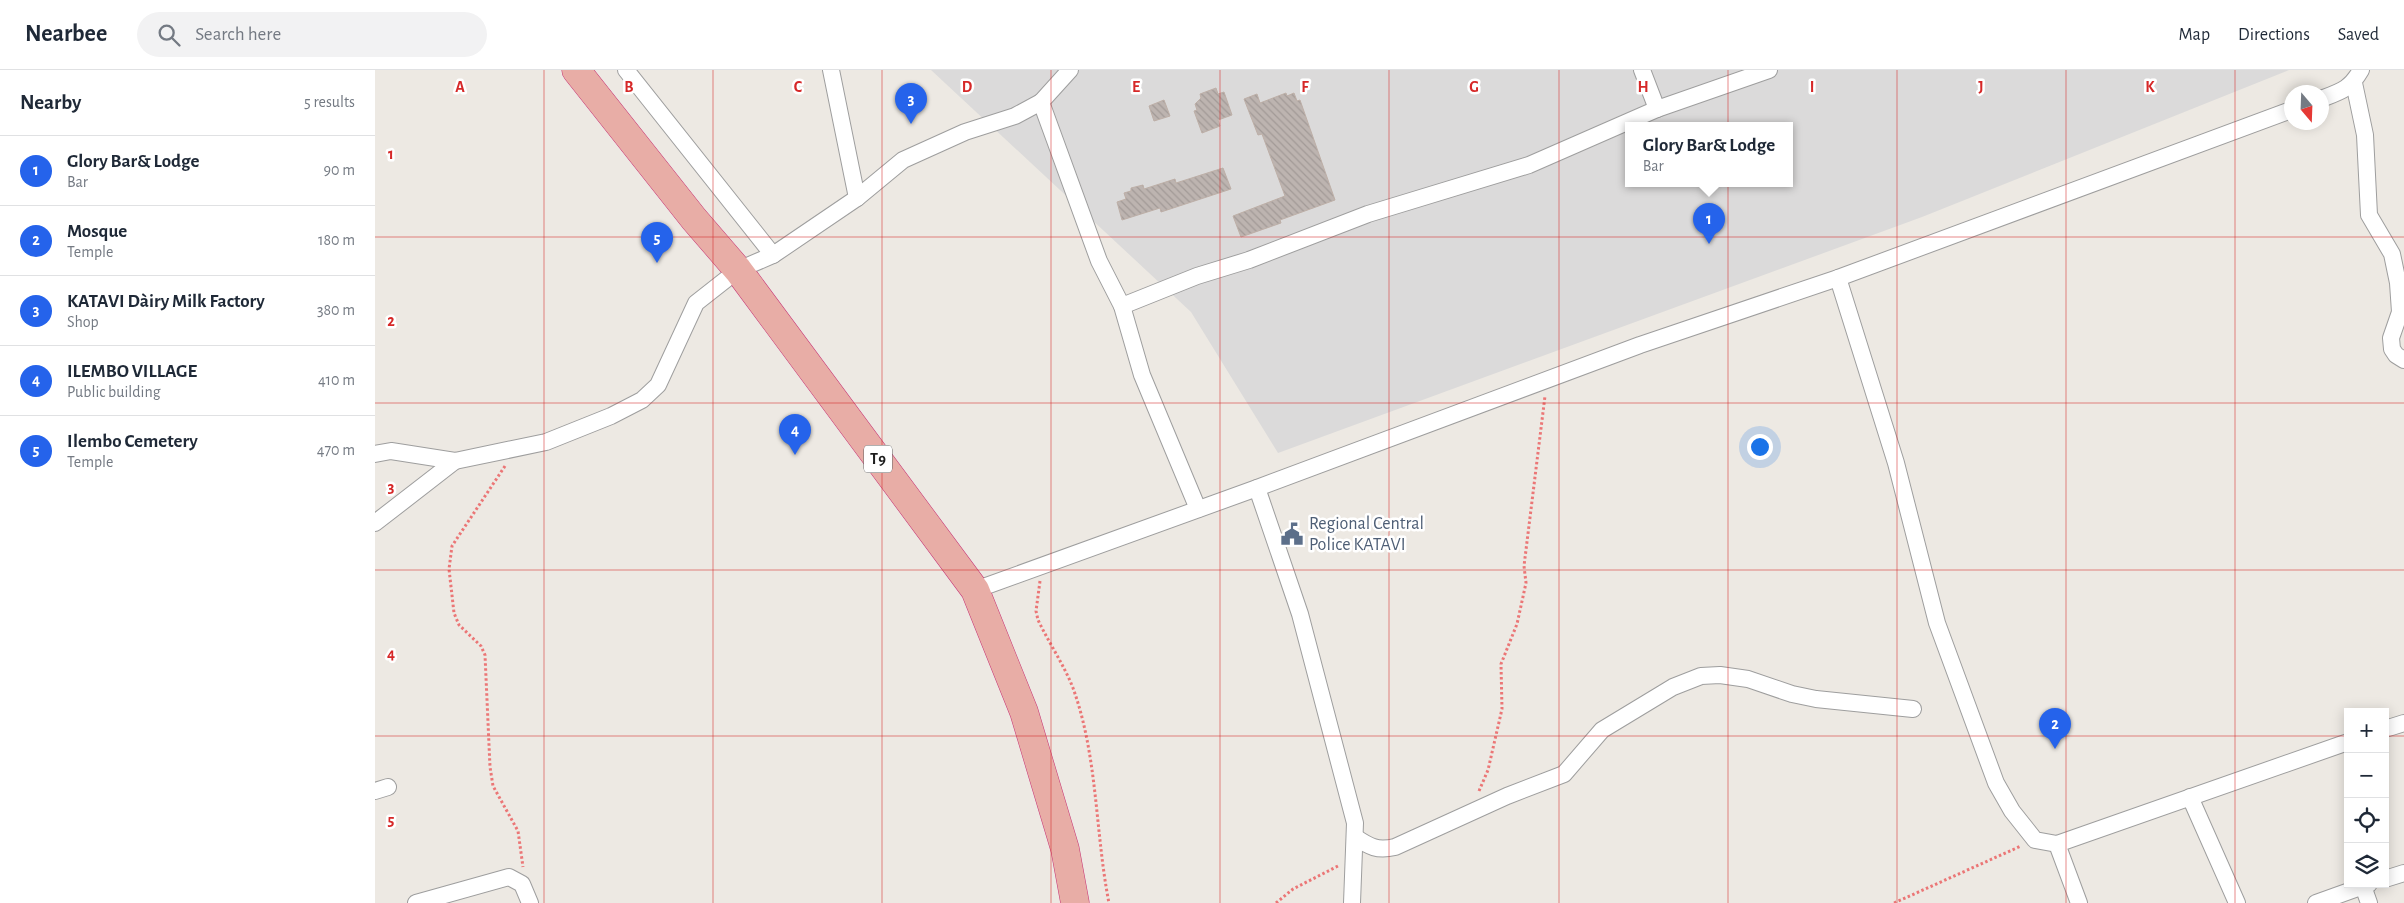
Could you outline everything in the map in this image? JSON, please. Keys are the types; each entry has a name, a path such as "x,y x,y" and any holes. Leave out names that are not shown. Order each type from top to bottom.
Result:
{"highway":[{"name":"T9","path":"576,70 694,219 738,270 975,590 1025,712 1065,849 1075,903"}],"street":[{"path":"626,70 773,255"},
{"path":"831,70 857,198"},
{"path":"375,454 391,451 455,460 546,442 611,416 642,400 658,385 696,303 738,270 773,255 857,198 903,160 965,132 1015,116 1041,102 1070,70"},
{"path":"1642,70 1657,109"},
{"path":"1627,122 1657,109 1769,70"},
{"path":"2329,96 2344,90 2357,77"},
{"path":"2357,77 2365,135 2369,215 2392,254 2398,283 2400,312 2391,338 2392,349 2396,356 2404,360"},
{"path":"1041,102 1099,261 1122,306 1141,375 1198,509"},
{"path":"975,590 1257,488 1640,345 1838,278 2284,113"},
{"path":"1122,306 1197,276 1249,260 1368,214 1529,165 1625,123"},
{"path":"1838,278 1896,462 1937,623 1996,783 2012,811 2035,840 2057,844 2344,743"},
{"path":"375,523 455,460"},
{"path":"1257,488 1300,614 1355,822 1353,903"},
{"path":"1355,837 1372,848 1381,850 1395,846 1469,812 1564,774 1602,730 1673,687 1701,676 1720,674 1748,678 1792,694 1816,699 1913,709"},
{"path":"2389,728 2404,723"},
{"path":"2190,797 2237,903"},
{"path":"2057,844 2079,903"},
{"path":"2389,878 2404,873"},
{"path":"416,903 504,877 514,878 528,896"},
{"path":"2316,903 2358,888"},
{"path":"2366,888 2369,903"}],"path":[{"path":"1469,812 1488,770 1502,709 1501,664 1517,624 1525,583 1524,566 1547,381"},
{"path":"516,448 452,546 449,569 454,613 459,625 481,646 485,654 491,777 493,786 518,831 528,896"},
{"path":"1038,567 1041,585 1036,611 1038,620 1073,687 1082,721 1096,794 1109,903"},
{"path":"1894,903 2035,840"},
{"path":"1276,903 1293,889 1354,858"}],"shaded area":[{"path":"931,70 2289,70 1922,217 1278,453 1191,312"}],"building":[{"path":"1216,88 1218,94 1224,92 1232,115 1218,120 1220,126 1202,133 1194,111 1197,110 1195,104 1201,98 1200,94"},
{"path":"1286,93 1287,96 1294,93 1297,101 1300,100 1335,200 1280,220 1281,223 1241,237 1233,216 1285,196 1262,134 1258,135 1244,99 1257,94 1260,103"},
{"path":"1164,100 1170,116 1154,121 1149,106"},
{"path":"1223,168 1231,189 1161,212 1160,208 1122,220 1117,202 1126,199 1124,193 1131,191 1131,188 1143,185 1144,189 1175,179 1176,183"}],"place":[{"name":"KATAVI Dàiry Milk Factory","path":"911,124"},
{"name":"Glory Bar& Lodge","path":"1709,244"},
{"name":"Ilembo Cemetery","path":"657,263"},
{"name":"ILEMBO VILLAGE","path":"795,455"},
{"name":"Regional Central Police KATAVI","path":"1292,534"},
{"name":"Mosque","path":"2055,749"}]}
